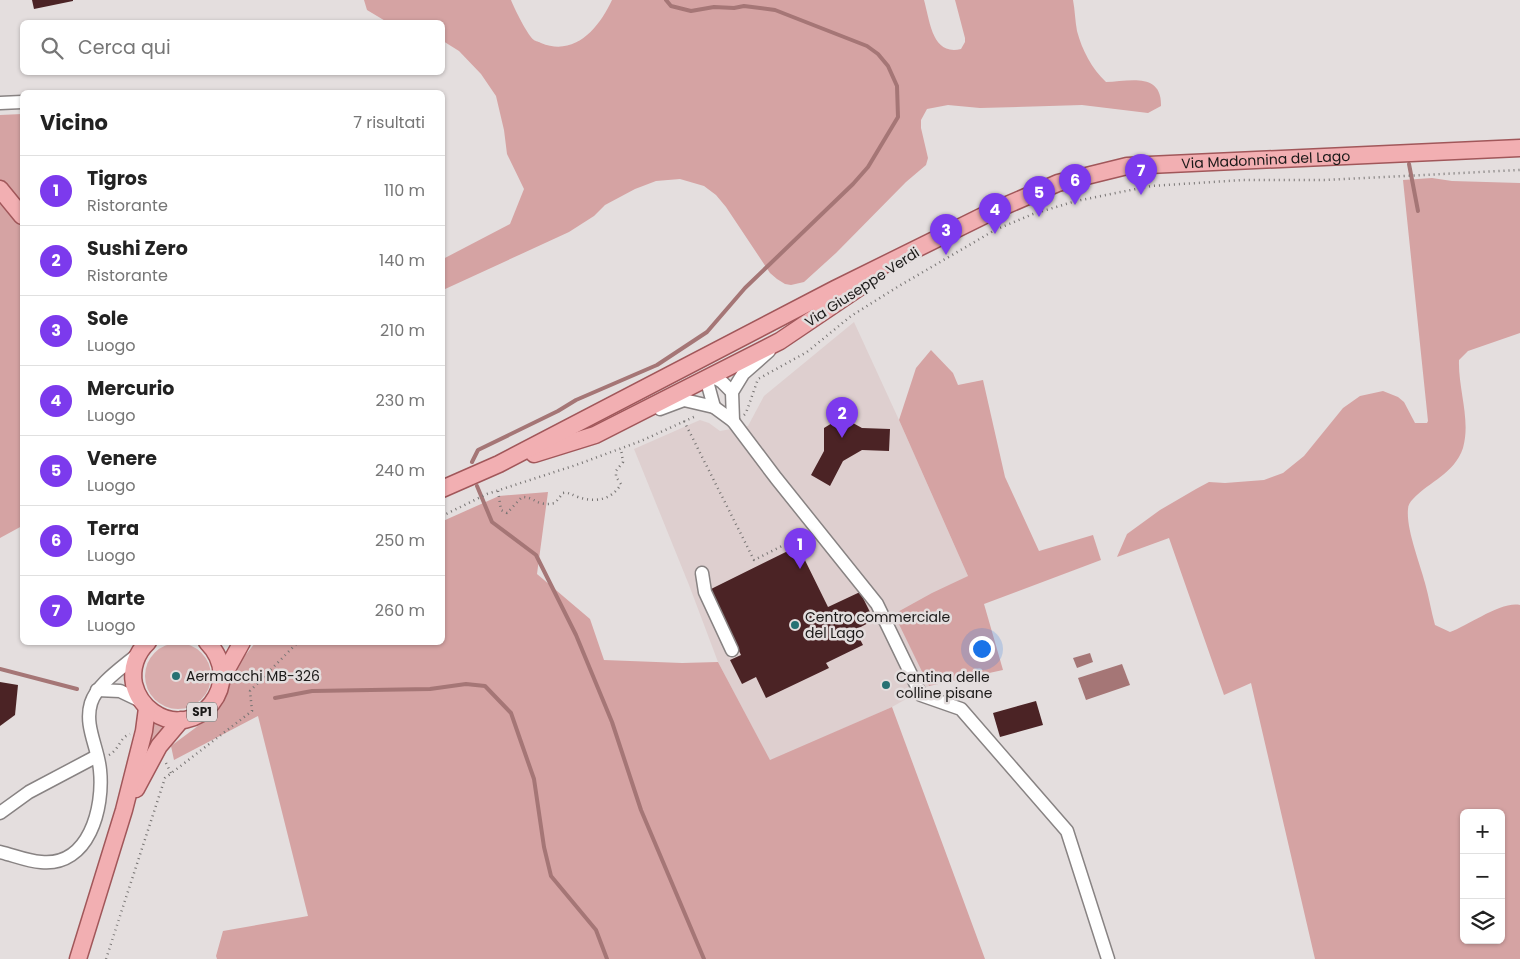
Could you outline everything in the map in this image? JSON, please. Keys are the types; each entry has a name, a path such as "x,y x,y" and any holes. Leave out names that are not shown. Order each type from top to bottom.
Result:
{"main road":[{"name":"Via Madonnina del Lago","path":"934,240 1058,182 1127,166 1520,148"},
{"path":"0,189 20,214"},
{"name":"Via Giuseppe Verdi","path":"445,488 499,464 934,240"},
{"name":"Via Giuseppe Verdi","path":"499,464 596,436 780,341 822,311 934,240"},
{"name":"Via Giuseppe Verdi","path":"711,375 714,362 774,322"},
{"name":"Via Giuseppe Verdi","path":"620,401 643,397 694,372 711,375"},
{"path":"210,645 221,663 222,678"},
{"path":"222,678 240,645"},
{"name":"SP1","path":"143,647 134,666 133,678 136,690 144,704 163,717 181,720 194,717 205,711 214,702 220,690 222,678"},
{"name":"SP1","path":"78,959 124,810 144,732 144,704"},
{"name":"SP1","path":"124,810 159,746 181,720"}],"street":[{"path":"0,103 20,102"},
{"path":"733,421 732,392 743,374 780,341"},
{"path":"714,407 708,385 711,375 732,392"},
{"path":"596,436 684,400 714,407 733,421 877,604 921,695 961,709 1068,831 1108,959"},
{"path":"702,574 705,592 732,650"},
{"path":"0,852 40,862 53,862 65,858 81,847 93,828 100,802 100,770 90,726 91,702 97,690 143,647"},
{"path":"97,690 120,691 144,704"},
{"path":"0,812 29,792 97,756"}],"path":[{"path":"733,421 746,413 758,379 807,352 851,316 899,286 995,230 1033,214 1076,201 1151,186 1243,180 1325,180 1520,170"},
{"path":"445,515 487,494 641,442 700,414"},
{"path":"684,421 754,560 809,533 818,543 824,538"},
{"path":"498,491 501,510 506,513 522,497 528,497 545,505 555,503 563,493 567,492 585,499 599,500 615,493 621,484 616,477 616,471 623,462 621,449"},
{"path":"106,959 165,778 252,711 250,691 295,645"},
{"path":"97,756 110,755 117,750 125,736 131,733"}],"shaded area":[{"path":"364,0 511,0 521,22 535,41 553,46 565,46 575,43 593,30 612,0 924,0 934,35 938,42 951,50 961,49 965,42 955,0 1073,0 1079,38 1088,59 1096,71 1106,82 1133,80 1150,83 1156,87 1160,95 1161,106 1148,113 1082,105 980,108 948,105 927,109 921,120 928,158 926,165 906,182 836,253 804,282 791,285 777,279 770,273 716,195 704,186 680,179 656,181 635,189 605,205 594,216 569,232 445,289 445,258 510,224 524,189 507,154 504,130 496,96 481,74 459,51 445,42 445,20 384,20 367,10"},
{"path":"20,114 20,527 0,538 0,115"},
{"path":"1432,178 1452,181 1520,183 1520,333 1468,351 1459,360 1466,427 1463,448 1459,457 1448,471 1411,501 1408,508 1408,517 1411,536 1435,625 1450,632 1494,610 1512,605 1520,605 1520,959 1315,959 1251,683 1224,695 1169,538 1117,557 1127,534 1160,510 1209,482 1225,483 1264,480 1283,473 1304,456 1343,408 1360,396 1383,391 1398,397 1404,402 1415,423 1427,423 1403,180"},
{"path":"854,322 968,576 895,614 929,686 892,707 770,761 718,662 634,449 700,420 709,423 720,431 748,426 764,396"},
{"path":"931,350 953,373 958,385 983,380 1005,477 1039,551 1093,535 1101,560 984,604 1003,670 929,686 894,614 968,576 899,420 916,368"},
{"path":"548,492 537,574 590,619 604,660 682,663 718,662 770,760 892,707 985,959 217,959 216,956 223,931 308,916 258,716 174,760 171,746 214,714 224,697 232,672 253,645 445,645 445,520 499,496"},
{"path":"165,645 191,645 197,648 206,657 211,670 211,682 206,695 197,704 184,709 172,709 159,704 150,695 145,682 145,670 150,657"},
{"path":"1090,653 1093,662 1077,668 1073,658"},
{"path":"1122,664 1130,685 1086,700 1078,678"},
{"path":"153,721 167,727 143,763 152,734"}],"building":[{"path":"32,0 73,0 73,1 34,9"},
{"path":"842,417 862,428 890,429 889,451 862,450 843,461 830,486 811,475 824,451 824,428"},
{"name":"Centro commerciale del Lago","path":"798,546 828,607 860,592 874,620 855,630 863,645 826,663 829,668 766,698 756,677 742,684 730,660 741,655 709,590"},
{"path":"0,682 18,685 15,715 0,726"},
{"path":"1036,701 1043,725 1000,737 993,713"}],"waterway":[{"path":"472,462 478,450 558,411 576,400 657,365 707,332 745,288 853,184 868,167 898,117 897,86 888,66 878,54 867,46 775,10 744,6 734,8 714,7 691,11 671,6 666,0"},
{"path":"1409,164 1418,211"},
{"path":"477,486 492,522 536,555 576,635 612,722 641,810 704,959"},
{"path":"0,669 77,689"},
{"path":"275,698 312,691 430,689 466,684 485,686 511,713 534,779 544,847 551,876 596,930 607,959"}],"place":[{"name":"Marte","path":"1141,195"},
{"name":"Terra","path":"1075,205"},
{"name":"Venere","path":"1039,217"},
{"name":"Mercurio","path":"995,234"},
{"name":"Sole","path":"946,255"},
{"name":"Sushi Zero","path":"842,438"},
{"name":"Tigros","path":"800,569"},
{"name":"Centro commerciale del Lago","path":"795,625"},
{"name":"Aermacchi MB-326","path":"176,676"},
{"name":"Cantina delle colline pisane","path":"886,685"}]}
